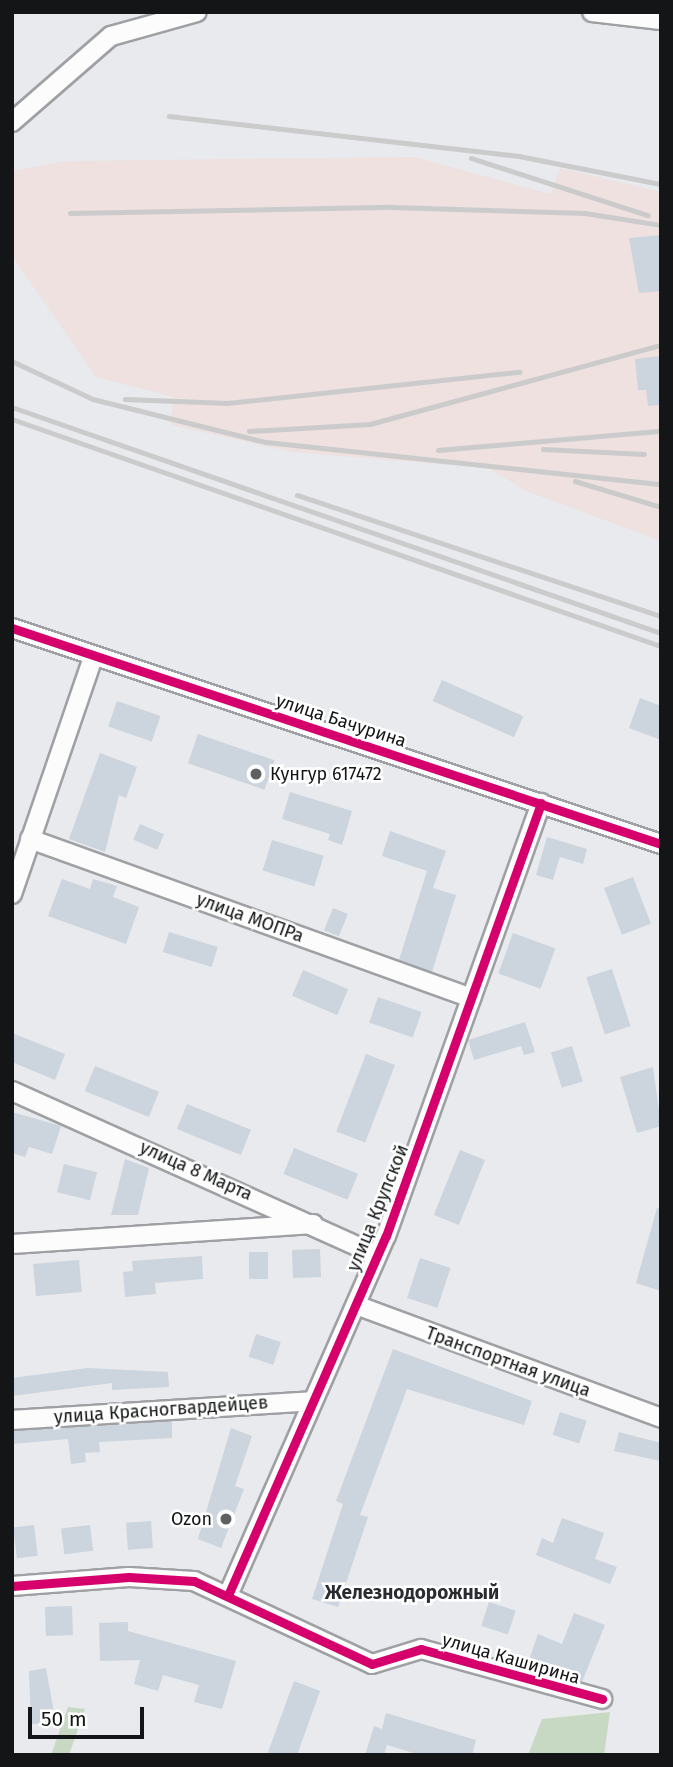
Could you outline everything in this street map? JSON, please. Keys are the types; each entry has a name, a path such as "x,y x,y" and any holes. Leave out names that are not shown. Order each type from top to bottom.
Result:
{"street":[{"path":"12,122 111,36 197,12"},
{"path":"592,12 661,20"},
{"name":"улица Бачурина","path":"12,628 93,658 661,844"},
{"path":"12,894 93,658"},
{"name":"улица Крупской","path":"229,1592 310,1401 356,1306 377,1255 541,803"},
{"name":"улица МОПРа","path":"30,839 471,998"},
{"name":"улица 8 Марта","path":"12,1091 316,1224 377,1255"},
{"path":"12,1244 316,1224"},
{"name":"Транспортная улица","path":"356,1306 661,1418"},
{"name":"улица Красногвардейцев","path":"12,1420 310,1401"},
{"name":"улица Каширина","path":"12,1586 163,1576 229,1592 372,1664 421,1649 602,1699"}],"shaded area":[{"path":"414,157 551,194 560,168 661,192 661,541 526,491 488,468 292,452 171,425 173,397 96,377 12,256 12,171 65,161"}],"green space":[{"path":"68,1707 85,1709 69,1755 51,1755"},
{"path":"610,1712 604,1755 528,1755 542,1719"}],"building":[{"path":"661,235 661,291 639,293 629,238"},
{"path":"661,356 661,405 648,406 646,390 638,390 635,359"},
{"path":"442,680 523,716 514,737 433,701"},
{"path":"640,698 661,706 661,740 629,728"},
{"path":"117,701 160,716 152,742 108,727"},
{"path":"198,734 275,760 264,790 188,763"},
{"path":"100,753 137,767 126,798 119,795 105,852 69,839"},
{"path":"290,792 352,811 342,845 328,840 330,834 282,819"},
{"path":"140,824 164,834 157,850 133,840"},
{"path":"390,831 446,851 433,888 456,895 432,972 399,960 427,871 382,856"},
{"path":"547,837 587,849 583,864 560,857 553,880 536,875"},
{"path":"272,840 324,856 314,886 263,871"},
{"path":"633,877 651,924 622,935 604,888"},
{"path":"62,879 90,889 93,879 117,886 113,897 139,907 126,944 48,916"},
{"path":"333,908 348,914 339,936 324,930"},
{"path":"169,932 218,947 212,967 163,952"},
{"path":"513,933 555,948 541,989 498,973"},
{"path":"612,969 631,1026 605,1034 586,977"},
{"path":"303,970 348,989 337,1015 292,996"},
{"path":"378,997 421,1012 413,1038 369,1023"},
{"path":"525,1022 535,1052 524,1055 521,1046 474,1060 468,1040"},
{"path":"12,1033 65,1054 55,1080 12,1062"},
{"path":"572,1046 583,1081 562,1088 551,1052"},
{"path":"366,1054 395,1065 365,1143 336,1131"},
{"path":"95,1066 159,1092 149,1117 85,1091"},
{"path":"653,1067 661,1126 637,1133 620,1077"},
{"path":"187,1104 251,1130 241,1155 177,1129"},
{"path":"12,1112 61,1126 52,1154 29,1147 25,1157 12,1153"},
{"path":"294,1148 358,1174 347,1200 284,1174"},
{"path":"460,1150 485,1160 459,1225 434,1215"},
{"path":"125,1159 149,1168 138,1215 111,1215"},
{"path":"64,1164 97,1172 90,1200 57,1192"},
{"path":"657,1208 661,1209 661,1291 636,1283"},
{"path":"320,1249 321,1277 293,1278 292,1250"},
{"path":"249,1252 268,1252 268,1279 249,1279"},
{"path":"202,1256 203,1279 155,1283 156,1294 125,1297 123,1272 133,1271 132,1261"},
{"path":"420,1258 450,1268 437,1308 407,1298"},
{"path":"79,1260 82,1292 36,1296 33,1264"},
{"path":"256,1334 281,1342 273,1365 249,1357"},
{"path":"393,1349 532,1401 524,1425 407,1389 360,1515 368,1517 338,1607 312,1599 343,1504 336,1501"},
{"path":"88,1368 168,1372 169,1387 112,1390 112,1383 12,1396 12,1378"},
{"path":"560,1412 587,1421 579,1443 553,1435"},
{"path":"172,1421 172,1438 99,1442 100,1452 85,1453 86,1462 71,1464 68,1439 12,1444 12,1431"},
{"path":"231,1428 252,1436 235,1486 244,1489 221,1548 198,1539"},
{"path":"619,1432 661,1443 661,1461 614,1451"},
{"path":"562,1518 604,1533 595,1559 617,1567 610,1584 536,1555 542,1538 553,1543"},
{"path":"151,1521 153,1548 128,1550 126,1523"},
{"path":"34,1525 38,1556 17,1558 13,1528"},
{"path":"90,1525 93,1551 64,1554 61,1529"},
{"path":"489,1602 516,1611 508,1634 481,1626"},
{"path":"72,1606 73,1635 46,1636 45,1607"},
{"path":"574,1613 605,1625 582,1682 528,1663 538,1634 562,1644"},
{"path":"128,1622 128,1631 236,1661 222,1709 194,1702 199,1685 163,1675 158,1691 134,1684 140,1660 100,1661 99,1623"},
{"path":"46,1668 56,1724 31,1724 29,1671"},
{"path":"294,1681 320,1691 297,1755 267,1755"},
{"path":"386,1713 476,1740 472,1755 420,1755 387,1745 384,1755 365,1755 374,1726 382,1729"}],"railway":[{"path":"169,116 519,156 661,184"},
{"path":"471,158 648,215"},
{"path":"70,213 392,207 585,213 661,225"},
{"path":"249,431 370,424 661,345"},
{"path":"12,361 93,399 266,442 661,484"},
{"path":"125,399 227,403 519,372"},
{"path":"12,407 661,633"},
{"path":"12,419 661,646"},
{"path":"438,450 661,431"},
{"path":"543,449 644,454"},
{"path":"575,481 661,507"},
{"path":"297,495 661,616"}],"cycle path":[{"path":"12,628 661,844"},
{"path":"229,1593 386,1236 541,803"},
{"path":"12,1586 129,1577 194,1581 372,1664 421,1649 602,1699"}],"place":[{"name":"Кунгур 617472","path":"256,774"},
{"name":"Ozon","path":"226,1519"}],"district":[{"name":"Железнодорожный","path":"412,1593"}]}
